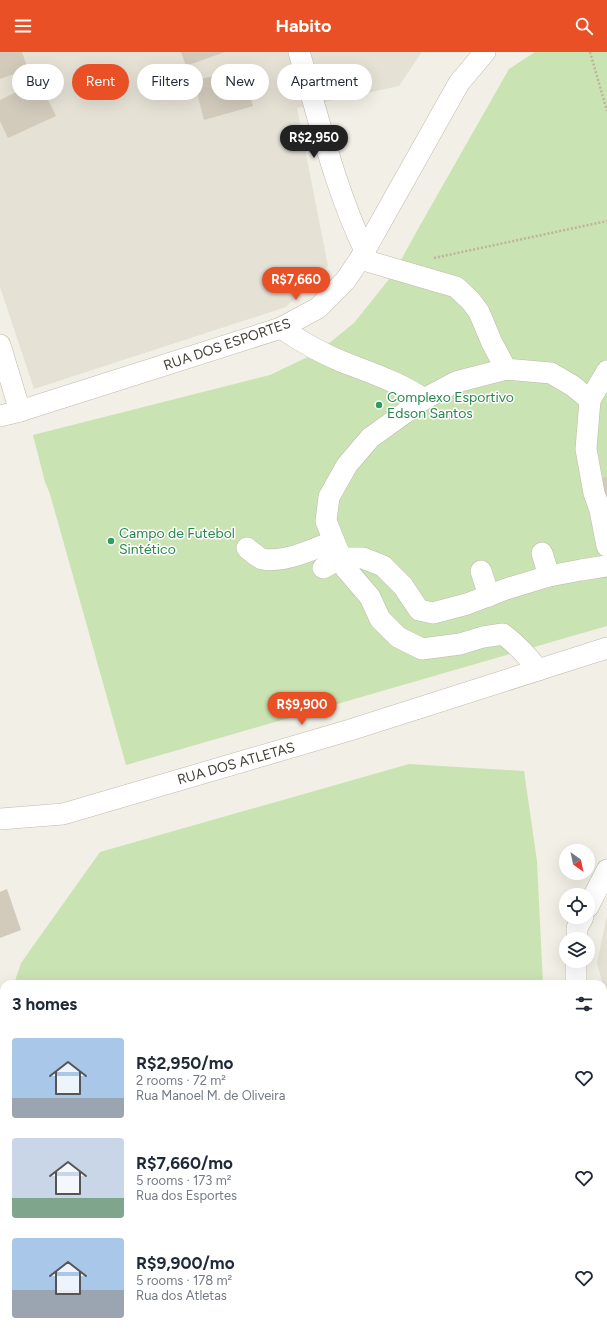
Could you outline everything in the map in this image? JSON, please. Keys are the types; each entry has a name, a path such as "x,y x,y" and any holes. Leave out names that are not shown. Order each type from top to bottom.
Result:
{"street":[{"path":"299,52 335,174 363,255 408,273 456,287 470,300 479,312 492,343 506,369"},
{"name":"RUA DOS ESPORTES","path":"10,414 281,328 318,308 345,281 363,255 460,82 485,52"},
{"path":"281,328 296,339 321,352 342,362 382,377 414,392 424,399"},
{"path":"0,345 10,414"},
{"path":"538,670 530,659 503,634 483,637 460,644 422,649 398,637 380,619 370,597 346,569 326,521 329,497 347,465 370,438 424,399 456,382 506,369 551,373 573,386 590,400"},
{"path":"607,371 590,400 586,449 594,493 600,510 607,546"},
{"path":"247,548 262,559 282,558 311,550 337,549 363,558 383,566 402,586 419,610 433,613 467,604 549,576 607,566"},
{"path":"323,568 337,549"},
{"path":"542,553 549,576"},
{"path":"481,571 489,596"},
{"name":"RUA DOS ATLETAS","path":"0,819 63,814 350,730 607,648"},
{"path":"595,893 607,870"},
{"path":"576,968 576,980"}],"path":[{"path":"590,52 607,110"},
{"path":"408,273 426,260 607,221"}],"shaded area":[{"path":"0,52 422,52 399,86 372,92 372,64 277,64 277,100 334,100 297,108 328,266 286,307 34,389 0,287"},
{"path":"607,915 607,980 601,980 597,963"}],"green space":[{"name":"Complexo Esportivo Edson Santos","path":"535,52 607,52 607,626 126,765 33,435 270,375 318,352 354,323 394,273 509,69"},
{"path":"409,764 524,771 537,861 543,980 15,980 21,963 100,852"}],"building":[{"path":"0,52 22,52 26,64 12,64 12,75 0,79"},
{"path":"181,52 225,52 192,64 185,64"},
{"path":"211,76 211,100 251,100 253,106 204,120 199,100 203,100 203,79"},
{"path":"12,94 12,100 48,100 56,116 8,138 0,121 0,100"},
{"path":"607,477 607,502 600,479"},
{"path":"7,889 21,930 0,938 0,892"}],"place":[{"name":"Complexo Esportivo Edson Santos","path":"379,405"},
{"name":"Campo de Futebol Sintético","path":"111,541"}]}
